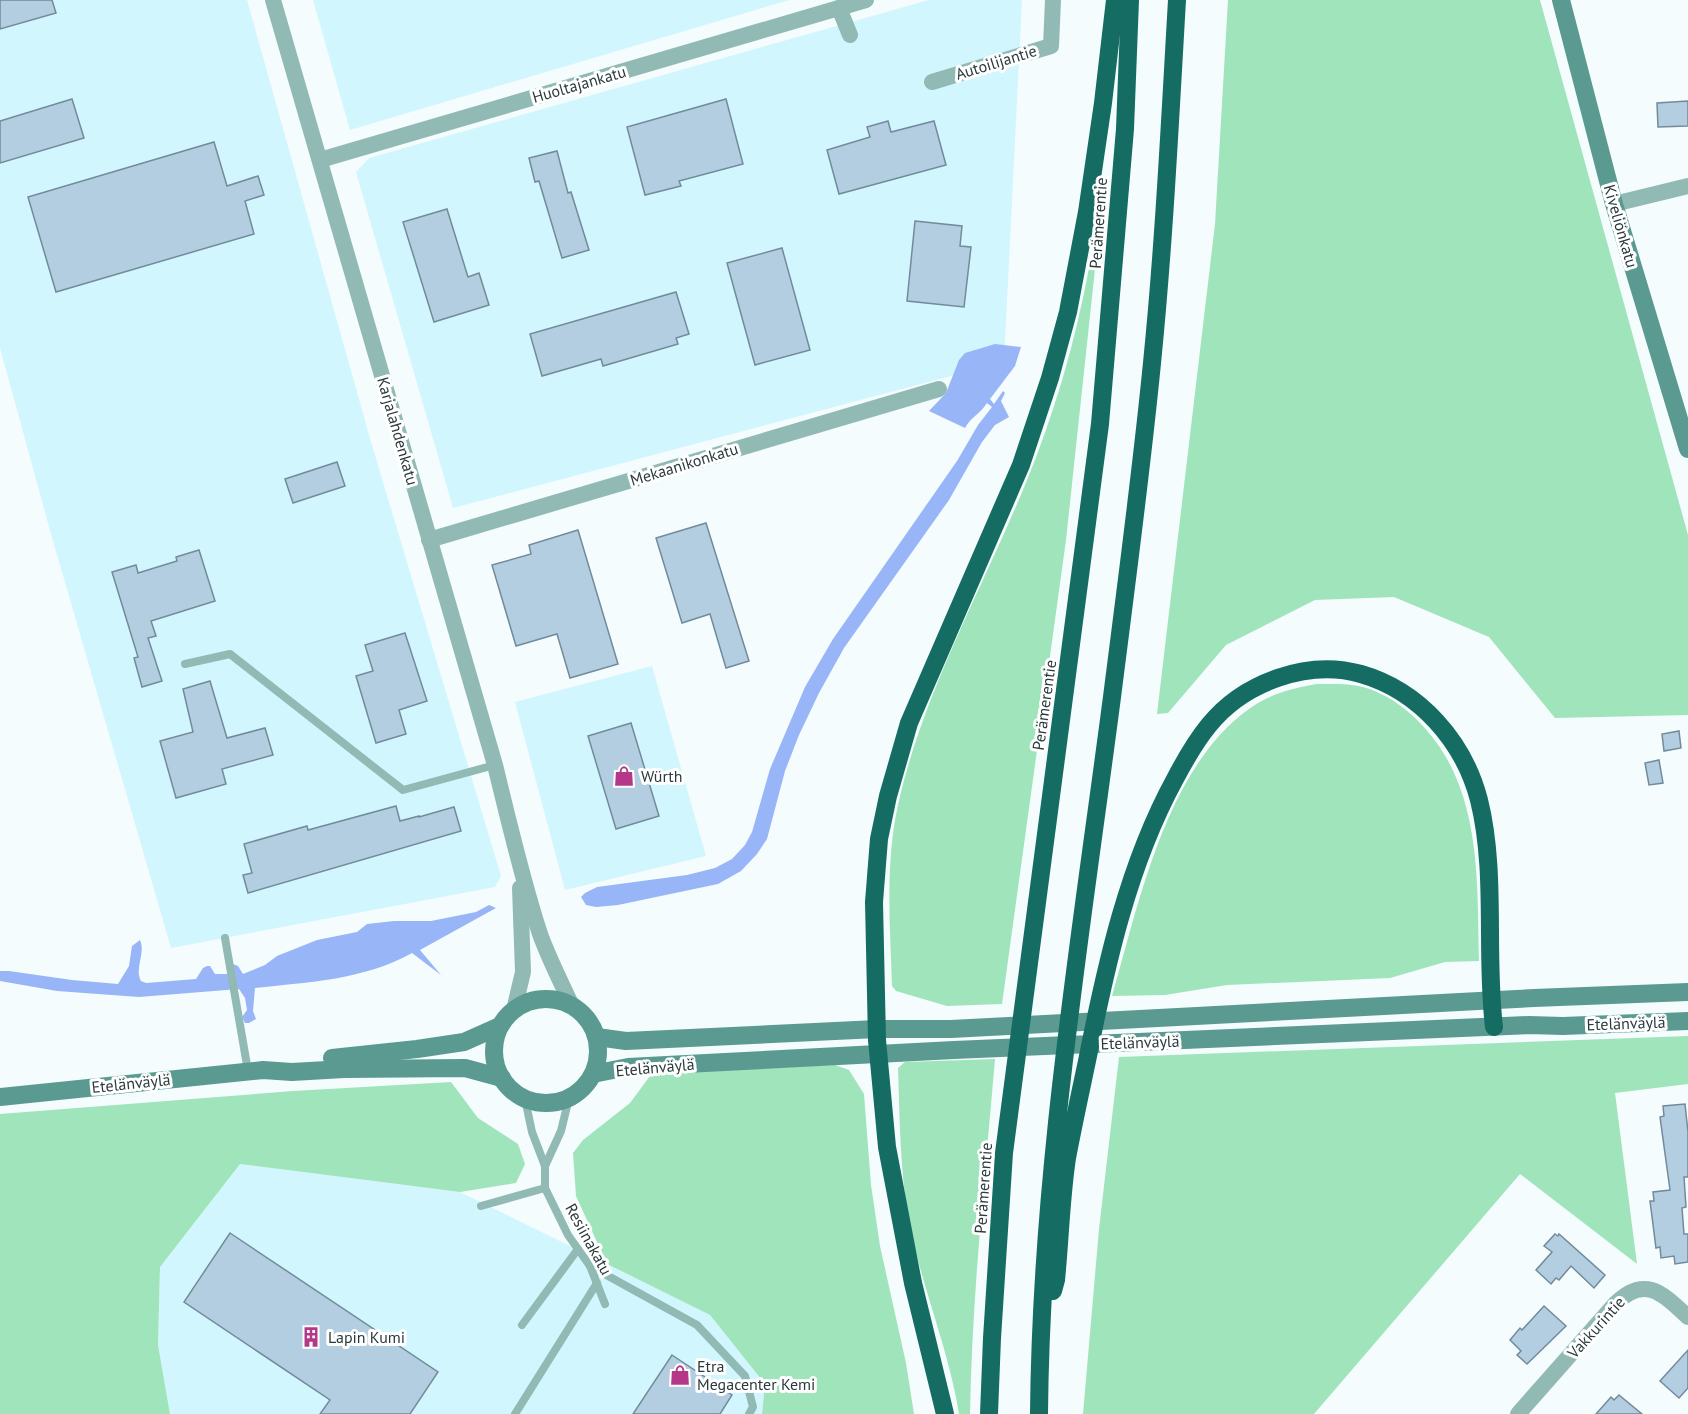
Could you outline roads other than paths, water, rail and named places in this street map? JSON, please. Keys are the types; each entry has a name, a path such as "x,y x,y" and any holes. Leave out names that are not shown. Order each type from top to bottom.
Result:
{"highway":[{"path":"945,1414 912,1283 887,1147 877,1029 874,902 879,839 888,796 909,723 1021,465 1050,378 1068,312 1085,223 1103,103 1115,0"},
{"name":"Perämerentie","path":"989,1414 1005,1153 1100,424 1125,129 1130,0"},
{"path":"1039,1414 1040,1342 1052,1159 1134,531 1152,362 1166,186 1177,0"},
{"path":"1040,1342 1056,1280 1067,1160 1102,987 1126,901 1145,842 1160,807 1194,744 1211,722 1233,703 1255,688 1284,675 1310,670 1338,670 1360,674 1405,693 1445,731 1459,750 1470,774 1481,811 1489,891 1490,1000 1494,1027"}],"main road":[{"name":"Kiveliönkatu","path":"1561,0 1614,204 1688,449"},
{"name":"Etelänväylä","path":"597,1037 626,1041 877,1029 951,1029 1490,1000 1688,992"},
{"path":"553,999 572,1006 588,1019 597,1037 598,1056 594,1074 584,1088 569,1098 547,1103 525,1099 502,1078 496,1066 495,1039 500,1026 514,1010 532,1000 553,999"},
{"name":"Etelänväylä","path":"594,1074 628,1067 878,1053 1688,1021"},
{"name":"Etelänväylä","path":"0,1097 256,1071 295,1062 417,1049 464,1042 500,1026"},
{"name":"Etelänväylä","path":"256,1071 465,1068 502,1078"}],"street":[{"name":"Karjalahdenkatu","path":"273,0 495,765 540,935 572,1006"},
{"name":"Huoltajankatu","path":"320,160 866,0"},
{"name":"Autoilijantie","path":"932,82 1051,46 1053,0"},
{"path":"839,8 850,35"},
{"path":"1614,204 1688,186"},
{"name":"Mekaanikonkatu","path":"429,540 939,389"},
{"name":"Karjalahdenkatu","path":"514,1010 523,972 520,863"},
{"name":"Vakkurintie","path":"1518,1414 1615,1304 1629,1292 1641,1288 1657,1292 1670,1300 1688,1317"}],"lane":[{"path":"185,664 230,654 403,790 495,765"},
{"path":"225,938 256,1071"},
{"name":"Resiinakatu","path":"545,1166 561,1131 569,1098"},
{"name":"Resiinakatu","path":"525,1099 532,1132 545,1166 545,1188 568,1234 590,1266 605,1304"},
{"path":"482,1206 545,1188"},
{"path":"522,1325 578,1249"},
{"path":"590,1266 697,1325 745,1376 753,1407 749,1414"},
{"path":"515,1414 597,1283"}],"water":[{"path":"995,344 1021,347 1015,366 990,399 994,404 1003,391 1005,393 1001,401 1009,417 995,425 982,442 949,500 844,648 799,735 785,771 767,839 757,854 741,871 718,884 618,905 596,907 586,905 581,897 597,887 687,875 715,868 732,859 745,845 752,832 770,769 805,687 833,639 992,407 987,403 965,428 929,411 946,393 959,360 965,353"},
{"path":"489,905 496,908 420,950 441,975 412,953 375,969 355,974 255,988 253,1011 256,1019 249,1023 245,1023 242,1017 247,1010 245,998 239,989 139,997 57,991 0,981 0,971 9,971 118,984 129,966 132,946 140,940 142,950 139,976 141,981 146,983 196,979 207,966 210,966 215,974 227,974 233,964 238,966 243,974 265,965 277,956 317,940 357,932 367,924 431,921 476,912"}],"place":[{"name":"Würth","path":"624,776"},
{"name":"Lapin Kumi","path":"311,1337"},
{"name":"Etra Megacenter Kemi","path":"680,1375"}]}
